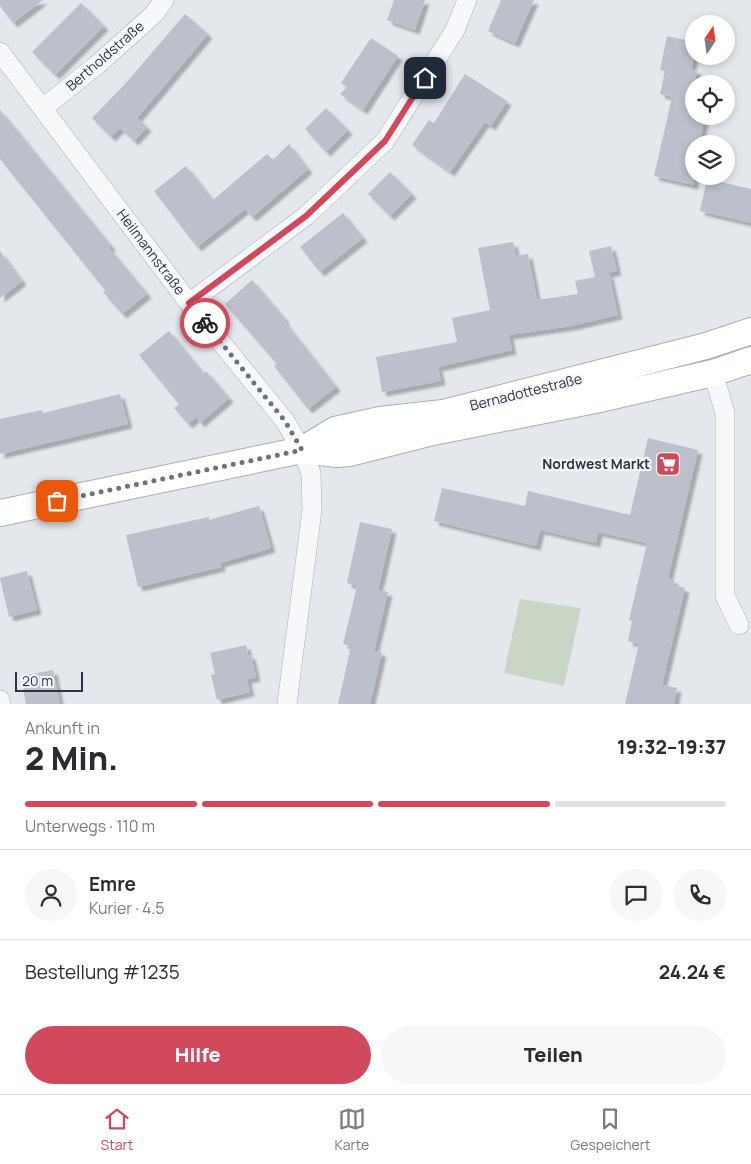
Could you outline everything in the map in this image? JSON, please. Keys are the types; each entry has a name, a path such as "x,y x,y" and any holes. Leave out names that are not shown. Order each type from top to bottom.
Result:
{"street":[{"name":"Bertholdstraße","path":"43,108 97,65 154,14 164,0"},
{"path":"189,303 306,216 385,141 455,30 467,0"},
{"name":"Heilmannstraße","path":"0,52 189,303 285,421 302,450"},
{"name":"Bernadottestraße","path":"302,450 336,430 380,420 443,413 706,346 751,332"},
{"name":"Bernadottestraße","path":"0,513 302,450 337,454 350,453 433,432 595,400 713,373 751,360"},
{"path":"713,373 725,413 725,596 739,626"},
{"path":"287,704 312,510 311,473 302,450"},
{"path":"0,700 1,704"}],"green space":[{"path":"520,599 581,608 564,686 504,673"}],"building":[{"path":"0,0 43,0 13,23 0,6"},
{"path":"394,0 425,0 415,30 387,20"},
{"path":"501,0 534,0 515,43 488,31"},
{"path":"81,3 104,26 55,75 32,52"},
{"path":"185,14 208,34 137,118 147,127 134,141 120,128 111,137 92,118 126,83"},
{"path":"667,36 685,40 685,65 692,65 691,69 697,70 696,75 685,75 685,125 703,125 701,135 685,135 685,183 654,176 672,97 660,94 665,71 660,70"},
{"path":"371,38 398,56 363,110 340,94 347,87 341,83"},
{"path":"465,74 507,101 491,126 485,122 450,172 412,145 429,120 434,123"},
{"path":"326,108 348,130 326,152 305,129"},
{"path":"0,110 111,246 109,248 147,294 122,314 0,159"},
{"path":"289,144 308,169 252,217 245,209 197,247 154,191 186,166 213,200 267,154 273,160"},
{"path":"390,172 412,194 390,216 368,194"},
{"path":"706,185 733,185 751,189 751,223 700,211"},
{"path":"343,213 363,238 320,272 300,247"},
{"path":"513,242 516,256 528,254 537,300 578,294 575,281 595,277 589,251 611,246 617,271 596,276 609,274 618,315 571,326 509,335 512,350 438,367 441,381 382,392 376,357 457,342 452,318 490,310 478,248"},
{"path":"0,251 22,281 0,298"},
{"path":"252,280 285,319 284,321 336,387 308,409 274,366 277,364 225,304"},
{"path":"169,331 204,374 206,371 229,398 200,423 196,417 188,424 174,408 179,404 139,355"},
{"path":"120,394 128,424 0,454 0,419 42,410 43,413"},
{"path":"648,438 698,450 668,578 674,580 673,585 685,588 662,685 677,688 674,704 625,704 639,644 628,641 632,621 629,620 647,543 598,532 596,543 540,530 536,546 434,521 442,488 525,506 528,491 630,515"},
{"path":"259,506 271,548 220,563 221,567 138,587 126,535 209,517 209,520"},
{"path":"360,522 392,529 378,590 388,592 374,651 382,652 370,704 338,704 351,646 343,644 357,586 347,583"},
{"path":"27,571 37,610 9,617 0,578"},
{"path":"246,645 248,655 251,655 256,677 247,679 250,692 217,700 211,675 215,674 210,653"},
{"path":"53,670 60,704 26,704 21,676"}],"way so far":[{"path":"57,501 302,450 285,421 205,323"}],"place":[{"name":"Nordwest Markt","path":"668,464"}],"route":[{"path":"205,323 189,303 306,216 385,141 425,78"}]}
